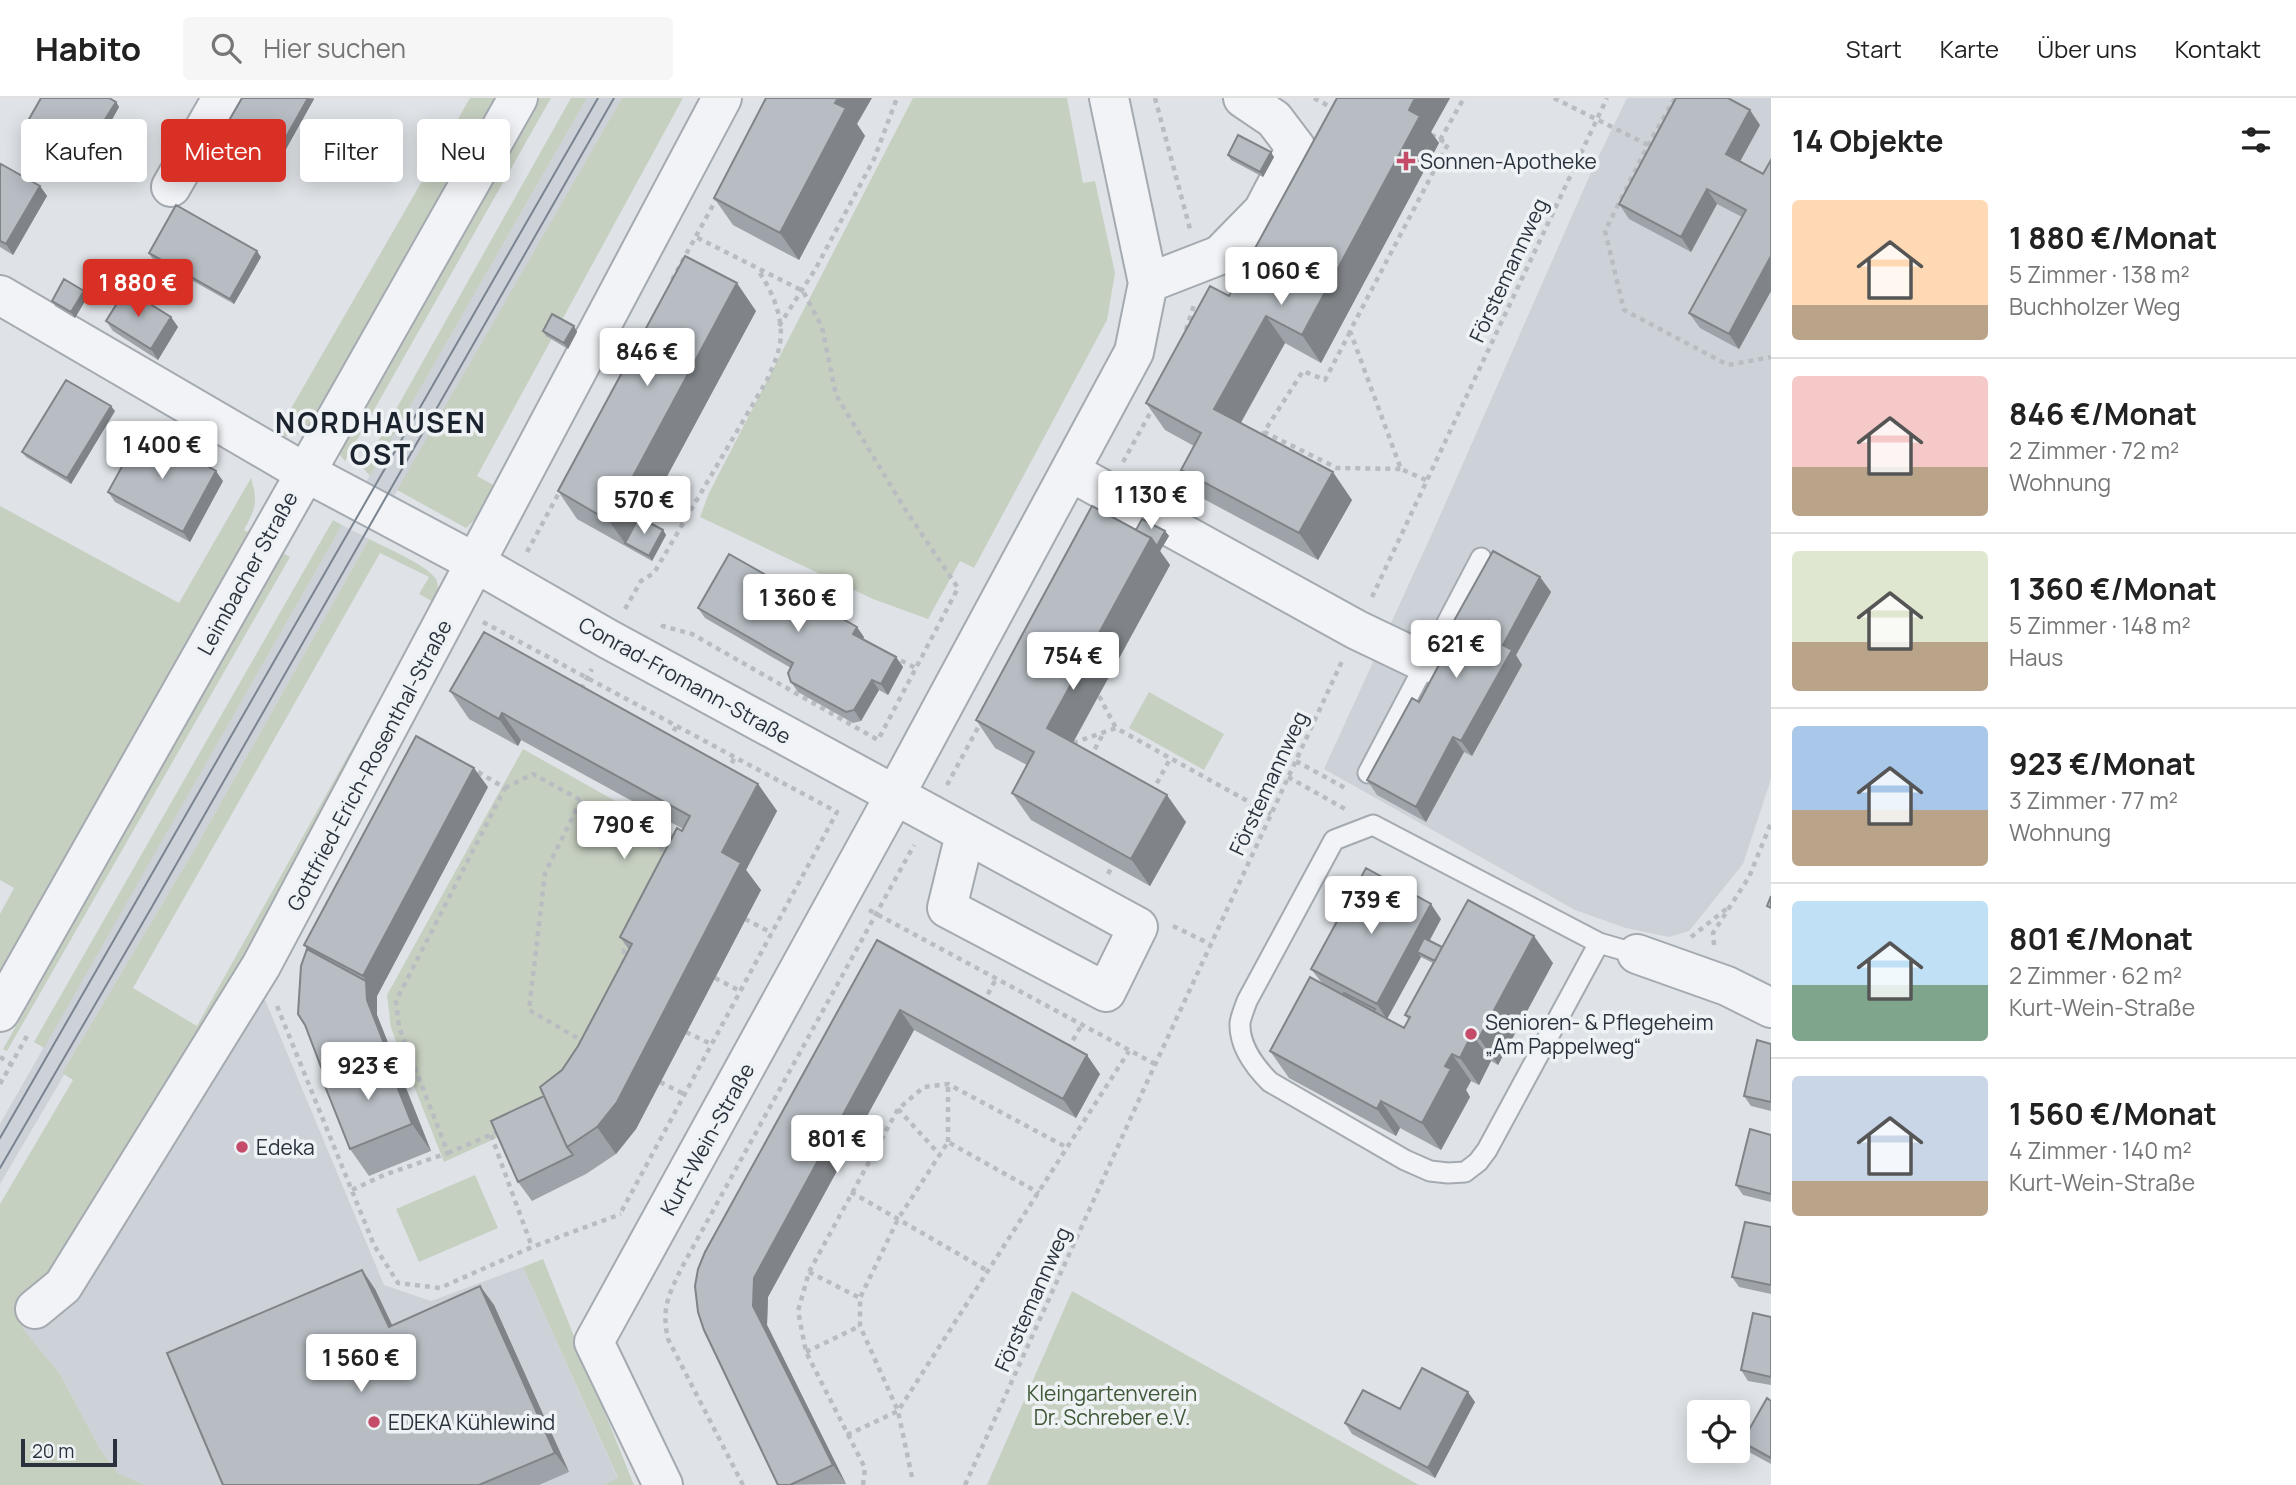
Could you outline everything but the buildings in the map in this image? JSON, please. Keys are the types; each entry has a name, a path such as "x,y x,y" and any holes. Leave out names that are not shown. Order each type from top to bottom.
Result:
{"street":[{"path":"171,187 222,98"},
{"name":"Leimbacher Straße","path":"0,1012 518,98"},
{"path":"476,563 722,98"},
{"path":"895,795 1134,352 1148,283 1109,98"},
{"path":"1148,283 1220,255 1263,211 1296,148 1274,119 1243,98"},
{"name":"Conrad-Fromann-Straße","path":"0,295 304,472 476,563 608,639 1138,927 1106,992 947,908 965,834"},
{"path":"1071,472 1357,630 1426,663"},
{"name":"Gottfried-Erich-Rosenthal-Straße","path":"35,1309 63,1286 273,981 476,563"},
{"name":"Kurt-Wein-Straße","path":"663,1485 594,1342 895,795"},
{"path":"1637,954 1727,986 1771,1008"}],"lane":[{"path":"1368,772 1481,558"},
{"path":"1599,943 1487,1150 1478,1162 1465,1172 1430,1171 1405,1160 1269,1082 1255,1066 1246,1048 1240,1023 1247,1001 1334,840 1373,825 1599,943 1637,954"}],"path":[{"path":"779,326 803,290 874,159 897,98"},
{"path":"1314,98 1339,112"},
{"path":"1440,140 1464,98"},
{"path":"1554,98 1656,149"},
{"name":"Förstemannweg","path":"965,1485 1210,944 1607,98"},
{"path":"1675,98 1605,231 1624,310 1728,365 1771,357"},
{"path":"1426,480 1401,469 1337,468 1264,432 1303,370 1325,380 1448,144 1431,134"},
{"path":"671,282 721,190"},
{"path":"645,659 663,626 692,634 878,740 958,588 905,509 836,395 821,327 803,290 696,237"},
{"path":"575,699 641,581 654,573 767,380 780,346 777,305 755,266"},
{"path":"1186,331 1195,336"},
{"path":"1350,331 1401,469"},
{"path":"478,632 523,559 562,487"},
{"path":"484,621 837,812 620,1214"},
{"path":"530,660 535,650"},
{"path":"884,652 916,668"},
{"path":"1099,696 1116,728 1271,814"},
{"path":"618,708 624,698"},
{"path":"665,749 677,725"},
{"path":"1073,743 1116,728"},
{"path":"1086,766 1105,731"},
{"path":"722,781 735,757"},
{"path":"1148,801 1170,759"},
{"path":"1296,761 1364,799 1368,772"},
{"path":"461,763 505,788"},
{"path":"448,1153 399,1027 396,1001 505,788 533,774 661,844 663,862"},
{"path":"1288,777 1373,825"},
{"path":"581,800 545,873 529,1010 596,1048"},
{"path":"743,1485 668,1339 663,1318 667,1297 930,815"},
{"path":"1727,986 1715,950 1713,933 1749,877 1771,823"},
{"path":"804,873 1155,1064"},
{"path":"745,919 772,933"},
{"path":"1164,921 1210,944"},
{"path":"624,976 624,950 629,939"},
{"path":"715,978 740,991"},
{"path":"979,1009 996,979"},
{"path":"273,981 278,1007"},
{"path":"273,981 278,1007 374,1245 398,1283 440,1288 532,1247 620,1214 673,1202"},
{"path":"1064,1055 1081,1026"},
{"path":"686,1032 711,1044"},
{"path":"847,1435 898,1411 1129,1051"},
{"path":"0,1057 12,1064"},
{"path":"660,1082 684,1094"},
{"path":"863,1485 864,1468 806,1352 798,1311 809,1272 898,1109 924,1087 948,1084 1068,1148"},
{"path":"912,1477 898,1411 860,1326 860,1298 898,1219 948,1142 948,1084"},
{"path":"898,1109 940,1155"},
{"path":"352,1190 513,1125"},
{"path":"491,1135 532,1247"},
{"path":"948,1142 1039,1193"},
{"path":"851,1192 988,1271"},
{"path":"809,1272 860,1298"},
{"path":"806,1352 860,1326"}],"shaded area":[{"path":"587,98 622,98 389,505 361,491"},
{"path":"1627,98 1771,98 1771,779 1743,864 1689,931 1669,937 1626,928 1575,910 1324,769 1435,527 1593,168"},
{"path":"342,525 369,539 197,845 62,1073 64,1075 0,1184 0,1124"},
{"path":"263,995 384,1285 431,1301 523,1267 618,1479 604,1485 145,1485 118,1473 100,1449 60,1374 21,1328 207,1031"}],"green space":[{"path":"470,98 503,98 491,119 458,119"},
{"path":"534,98 551,98 510,170 510,141"},
{"path":"571,98 587,98 370,476 363,468"},
{"path":"622,98 683,98 477,476 497,487 480,515 466,528 397,490"},
{"path":"913,98 1067,98 1083,183 1095,181 1115,273 1107,320 974,568 960,561 928,619 873,599 700,517 709,493"},
{"path":"422,182 454,182 310,427 295,435 274,438"},
{"path":"488,182 503,182 345,461 340,455 341,447"},
{"path":"251,478 255,505 244,530 254,535 0,979 0,914 14,888 0,880 0,506 179,603"},
{"path":"333,520 342,525 44,1048 34,1042"},
{"path":"369,539 431,573 437,581 439,596 394,691 386,687 433,602 419,594 429,577 380,553 133,988 197,1026 374,709 382,714 207,1031 22,1328 60,1374 100,1449 118,1473 145,1485 0,1485 0,1204 73,1080 62,1073 197,845"},
{"path":"278,550 290,557 7,1051 3,1049 40,984 70,911"},
{"path":"1149,692 1224,734 1204,770 1129,728"},
{"path":"523,749 692,844 560,1109 444,1162 391,1028 387,995"},
{"path":"475,1175 498,1228 419,1262 396,1209"},
{"path":"543,1259 634,1485 604,1485 618,1478 523,1267"},
{"name":"Kleingartenverein Dr. Schreber e.V.","path":"1072,1291 1419,1485 987,1485"}],"tram line":[{"path":"0,1138 598,98"},
{"path":"0,1168 614,98"}],"place":[{"name":"Sonnen-Apotheke","path":"1406,161"},
{"name":"Senioren- & Pflegeheim „Am Pappelweg“","path":"1471,1034"},
{"name":"Edeka","path":"242,1147"},
{"name":"EDEKA Kühlewind","path":"374,1422"}],"district":[{"name":"NORDHAUSEN OST","path":"381,438"}]}
